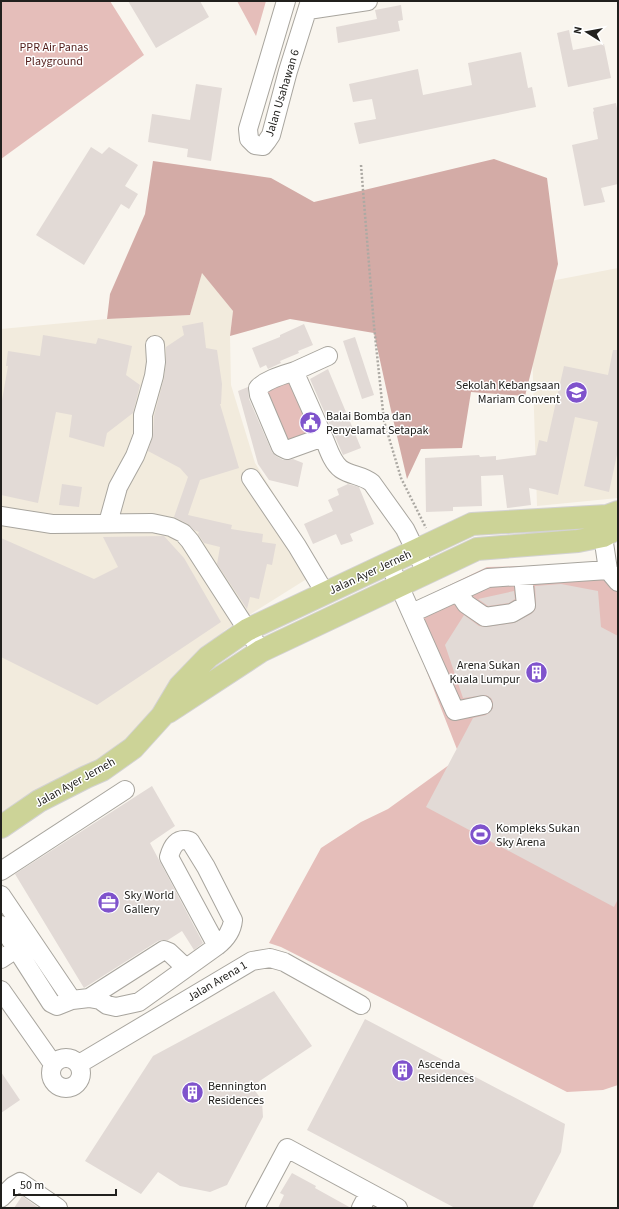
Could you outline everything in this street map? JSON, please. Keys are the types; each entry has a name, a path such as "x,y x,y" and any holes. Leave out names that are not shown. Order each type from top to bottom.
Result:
{"main road":[{"name":"Jalan Ayer Jerneh","path":"1,827 39,801 102,770 133,748 162,716 180,686 208,657 247,630 472,524 607,516 615,527 578,541 477,549 261,652 162,716"}],"street":[{"name":"Jalan Usahawan 6","path":"286,1 248,129 249,139 255,145 263,146 270,134 309,5"},
{"path":"309,5 368,1"},
{"path":"108,523 118,487 135,456 143,435 143,415 154,376 156,362 155,345"},
{"path":"323,437 287,450 281,447 259,395 258,388 262,384 328,356"},
{"path":"295,371 330,454 340,468 350,474 367,479 372,483 405,529 424,547 426,572"},
{"path":"251,478 297,546 325,593"},
{"path":"1,516 52,524 152,523 170,527 183,533 190,541 261,652"},
{"path":"412,613 488,578 523,576 613,576 615,527"},
{"path":"389,563 455,711 483,705"},
{"path":"458,592 466,604 485,616 512,614 526,605 523,576"},
{"path":"1,871 125,790"},
{"path":"1,895 14,940 51,1003 57,1006 72,1000 89,998 100,1000 107,1005 116,1007 138,1002 217,946 223,941 232,928 233,920 206,867 190,841 184,839 177,841 171,848 169,857 217,946"},
{"path":"14,940 37,948 72,1000"},
{"path":"14,940 37,948"},
{"path":"1,959 14,940"},
{"path":"89,998 164,950 169,952 186,968"},
{"name":"Jalan Arena 1","path":"79,1064 252,961 270,958 284,962 361,1006"},
{"path":"1,990 53,1064"},
{"path":"69,1057 79,1064 81,1075 79,1081 75,1085 69,1088 63,1088 53,1082 51,1076 53,1064 57,1060 69,1057"},
{"path":"255,1208 287,1148 365,1200 398,1208"},
{"path":"1,1198 12,1186 20,1182 58,1208"}],"path":[{"path":"361,165 374,326 384,421 424,547"}],"shaded area":[{"path":"494,159 547,178 558,264 525,396 471,392 462,448 421,449 407,479 374,333 290,319 230,336 233,311 202,273 190,315 107,319 110,294 145,214 153,161 271,178 314,202"},
{"name":"Sekolah Kebangsaan Mariam Convent","path":"618,268 618,498 537,506 530,285"},
{"path":"202,272 233,311 230,336 231,385 255,463 321,570 225,630 162,703 101,765 63,775 1,814 1,329 107,319 190,315"}],"green space":[{"name":"PPR Air Panas Playground","path":"1,1 110,1 144,55 1,159"},
{"path":"237,1 266,1 256,36"},
{"path":"290,376 315,436 286,448 261,388"},
{"name":"Kompleks Sukan Sky Arena","path":"612,564 618,571 618,1085 603,1090 567,1092 281,947 269,943 321,848 361,822 388,809 460,757 402,608 487,567"}],"building":[{"path":"128,1 200,1 209,17 156,48"},
{"path":"401,5 403,20 398,21 400,31 338,43 336,27 377,19 375,10"},
{"path":"569,30 573,50 604,44 611,78 568,87 557,33"},
{"path":"521,52 528,88 532,87 536,107 359,144 354,123 376,119 372,99 353,102 349,84 418,69 423,95 472,85 468,63"},
{"path":"196,84 222,88 211,161 187,157 188,149 148,142 152,114 190,120"},
{"path":"616,103 618,114 618,184 601,188 605,202 584,206 572,145 598,139 593,108"},
{"path":"91,147 102,154 109,147 138,165 125,186 138,194 129,209 121,204 84,265 36,235"},
{"path":"203,322 206,348 217,350 222,384 220,404 239,468 200,480 188,515 232,525 231,529 263,534 262,542 276,544 272,565 267,564 259,599 250,597 247,609 217,564 220,547 204,543 198,534 199,532 194,530 188,524 174,517 188,477 180,468 148,451 153,435 154,416 164,378 166,347 184,335 182,326"},
{"path":"304,324 313,345 298,351 299,353 280,361 281,363 268,369 266,365 260,368 252,348 280,337 280,335"},
{"path":"43,335 96,344 98,338 132,346 126,375 140,385 133,413 107,433 104,447 69,437 72,415 56,412 38,503 1,495 1,406 8,366 6,366 8,351 40,356"},
{"path":"355,337 374,395 362,399 343,341"},
{"path":"613,350 618,350 618,450 609,492 584,486 598,422 575,417 558,495 529,488 531,505 507,508 503,475 481,476 482,506 453,507 453,511 426,512 425,458 479,455 480,457 496,456 496,460 536,455 539,440 547,442 564,366 608,375"},
{"path":"328,369 361,448 343,455 310,379"},
{"path":"248,387 249,399 272,452 283,460 293,459 303,463 298,487 269,480 258,464 238,391"},
{"path":"62,484 82,487 79,507 59,505"},
{"path":"348,484 359,487 374,524 350,534 353,541 341,545 336,534 313,544 304,524 333,511 328,500 339,495 337,489"},
{"path":"164,536 184,558 221,622 97,705 1,657 1,538 94,579 118,567 103,537"},
{"path":"561,584 598,591 601,627 618,636 618,899 614,907 426,807 473,718 486,715 493,708 491,698 486,695 463,698 445,645 464,615 479,626 486,627 514,623 531,614 535,610 535,586"},
{"path":"514,591 515,599 509,603 488,606 478,599"},
{"name":"Sky World Gallery","path":"152,786 175,826 150,843 203,943 194,950 182,931 168,940 158,941 84,988 15,874"},
{"name":"Bennington Residences","path":"274,991 312,1046 252,1086 262,1101 263,1117 227,1185 210,1192 180,1186 158,1172 141,1194 85,1161 153,1056"},
{"name":"Ascenda Residences","path":"365,1019 565,1124 561,1152 532,1208 455,1208 307,1130"},
{"path":"1,1072 20,1100 1,1113"},
{"path":"292,1173 351,1208 278,1208 284,1195 280,1193"},
{"path":"22,1196 39,1208 14,1208"}],"place":[{"name":"Sekolah Kebangsaan Mariam Convent","path":"576,392"},
{"name":"Balai Bomba dan Penyelamat Setapak","path":"310,423"},
{"name":"Arena Sukan Kuala Lumpur","path":"536,672"},
{"name":"Kompleks Sukan Sky Arena","path":"480,835"},
{"name":"Sky World Gallery","path":"108,902"},
{"name":"Ascenda Residences","path":"402,1071"},
{"name":"Bennington Residences","path":"193,1093"}]}
